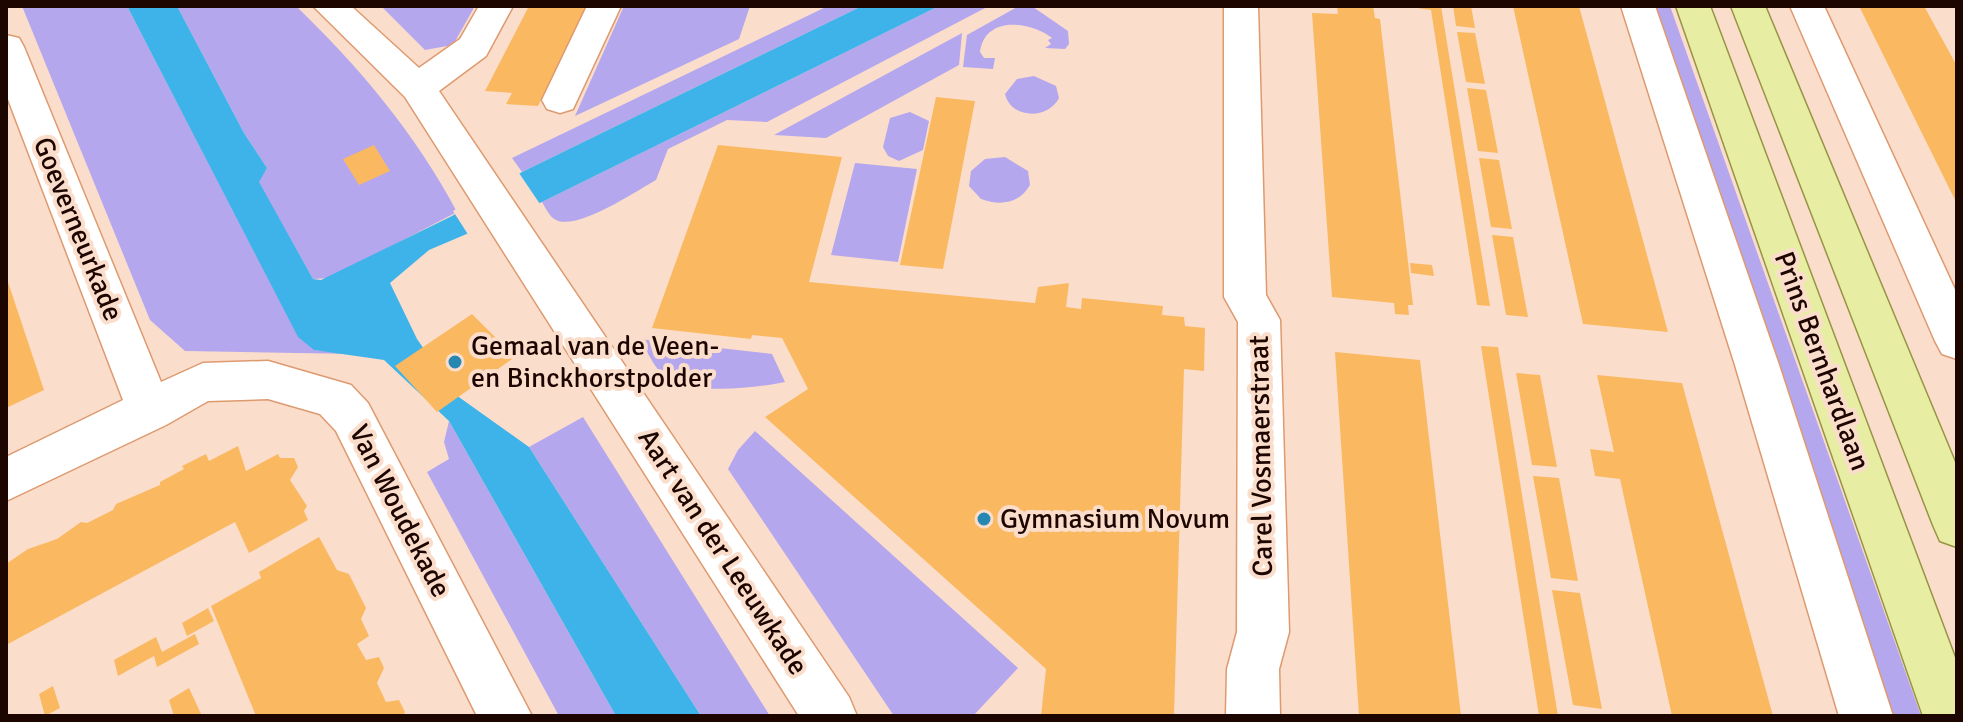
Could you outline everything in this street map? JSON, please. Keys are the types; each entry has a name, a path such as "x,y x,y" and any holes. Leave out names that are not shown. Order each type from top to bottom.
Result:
{"main road":[{"name":"Prins Bernhardlaan","path":"1693,6 1950,716"},
{"path":"1748,6 1957,525"}],"street":[{"name":"Aart van der Leeuwkade","path":"330,6 418,88 830,716"},
{"path":"418,88 473,47 496,6"},
{"path":"560,100 604,6"},
{"name":"Carel Vosmaerstraat","path":"1241,6 1245,297 1259,320 1263,632 1253,669 1253,716"},
{"path":"1638,6 1752,350 1866,716"},
{"path":"1807,6 1957,341"},
{"name":"Goeverneurkade","path":"8,60 150,411"},
{"name":"Van Woudekade","path":"6,480 203,382 268,380 335,399 352,417 505,716"}],"shaded area":[{"path":"22,6 127,6 298,336 315,350 354,354 185,351 150,320"},
{"path":"177,6 296,6 385,103 423,155 457,212 330,278 313,279 258,182 267,168 244,133"},
{"path":"381,6 475,6 453,45 425,50"},
{"path":"624,6 750,6 739,39 575,116"},
{"path":"828,6 862,6 522,172 512,158"},
{"path":"939,6 989,6 767,122 727,120 668,149 656,180 589,216 562,222 552,217 542,202"},
{"path":"1019,6 1033,7 1068,31 1069,44 1065,49 1045,48 1051,44 1048,40 1052,38 1043,32 1022,25 1010,25 991,32 984,40 980,52 984,58 995,58 993,69 963,67 967,35"},
{"path":"1656,6 1670,6 1921,716 1890,716"},
{"path":"962,33 959,65 826,138 774,135"},
{"path":"1034,76 1056,86 1059,98 1047,110 1030,114 1014,108 1005,94 1017,79"},
{"path":"910,112 929,121 923,150 899,161 888,156 883,147 890,118"},
{"path":"1005,157 1028,171 1030,185 1015,200 1008,202 981,199 969,186 971,171 985,159"},
{"path":"855,163 917,169 898,262 831,255"},
{"path":"639,339 772,354 785,382 726,389 680,384 660,371"},
{"path":"583,417 770,716 701,716 529,447"},
{"path":"449,421 616,716 559,716 427,472 449,459 444,442"},
{"path":"755,431 1018,668 973,716 894,716 728,469 738,450"}],"water":[{"path":"127,6 177,6 244,133 267,168 259,182 313,279 321,280 452,216 522,172 862,6 939,6 542,202 429,250 390,283 417,339 456,395 529,447 701,716 616,716 449,421 384,360 314,350 298,337"}],"pier":[{"path":"517,170 542,207 469,236 453,211"}],"building":[{"path":"529,6 586,6 538,106 506,104 512,93 485,91"},
{"path":"1337,6 1373,6 1375,18 1380,19 1413,305 1408,305 1409,315 1395,314 1394,303 1332,297 1312,13 1338,14"},
{"path":"1404,6 1441,6 1490,306 1477,305 1431,10"},
{"path":"1453,6 1471,6 1475,28 1456,26"},
{"path":"1513,6 1579,6 1668,332 1583,324"},
{"path":"1859,6 1924,6 1957,66 1957,204"},
{"path":"1457,32 1475,33 1485,84 1466,82"},
{"path":"1467,88 1486,90 1498,153 1478,151"},
{"path":"936,97 975,101 943,269 900,265"},
{"path":"374,145 390,171 359,185 343,159"},
{"path":"718,145 842,157 809,282 1035,303 1038,287 1069,283 1066,307 1081,309 1082,298 1163,306 1162,315 1184,317 1185,326 1205,328 1204,371 1184,369 1174,716 1041,716 1046,669 765,417 808,389 782,338 752,335 751,339 652,328"},
{"path":"1479,158 1499,160 1512,229 1491,227"},
{"path":"1492,235 1513,237 1528,317 1506,315"},
{"path":"1410,263 1432,265 1434,276 1411,273"},
{"path":"6,276 44,390 6,408"},
{"name":"Gemaal van de Veen- en Binckhorstpolder","path":"472,314 515,357 437,412 395,366"},
{"path":"1481,346 1498,347 1558,716 1539,716"},
{"path":"1335,352 1420,360 1461,716 1359,716"},
{"path":"1516,373 1540,375 1557,467 1532,465"},
{"path":"1597,375 1682,383 1773,716 1672,716 1620,479 1595,476 1590,449 1614,452"},
{"path":"238,446 246,471 278,454 280,458 294,458 298,467 290,480 307,506 304,511 308,520 249,553 235,522 6,645 6,564 28,549 57,539 81,522 87,523 113,510 116,504 160,485 160,482 184,469 182,466 206,454 209,461"},
{"path":"1533,476 1559,478 1578,581 1551,578"},
{"path":"319,537 337,570 349,574 366,608 361,619 369,636 357,644 366,660 379,657 384,668 377,683 386,702 399,700 405,712 403,716 256,716 211,606 261,578 259,572"},
{"path":"1552,590 1580,593 1602,709 1573,705"},
{"path":"208,608 214,621 187,636 182,623"},
{"path":"195,634 199,644 157,667 154,656 118,676 114,660 156,637 162,652"},
{"path":"53,686 60,708 45,716 39,694"},
{"path":"189,688 202,716 174,716 169,700"}],"place":[{"name":"Gemaal van de Veen- en Binckhorstpolder","path":"455,362"},
{"name":"Gymnasium Novum","path":"984,519"}]}
